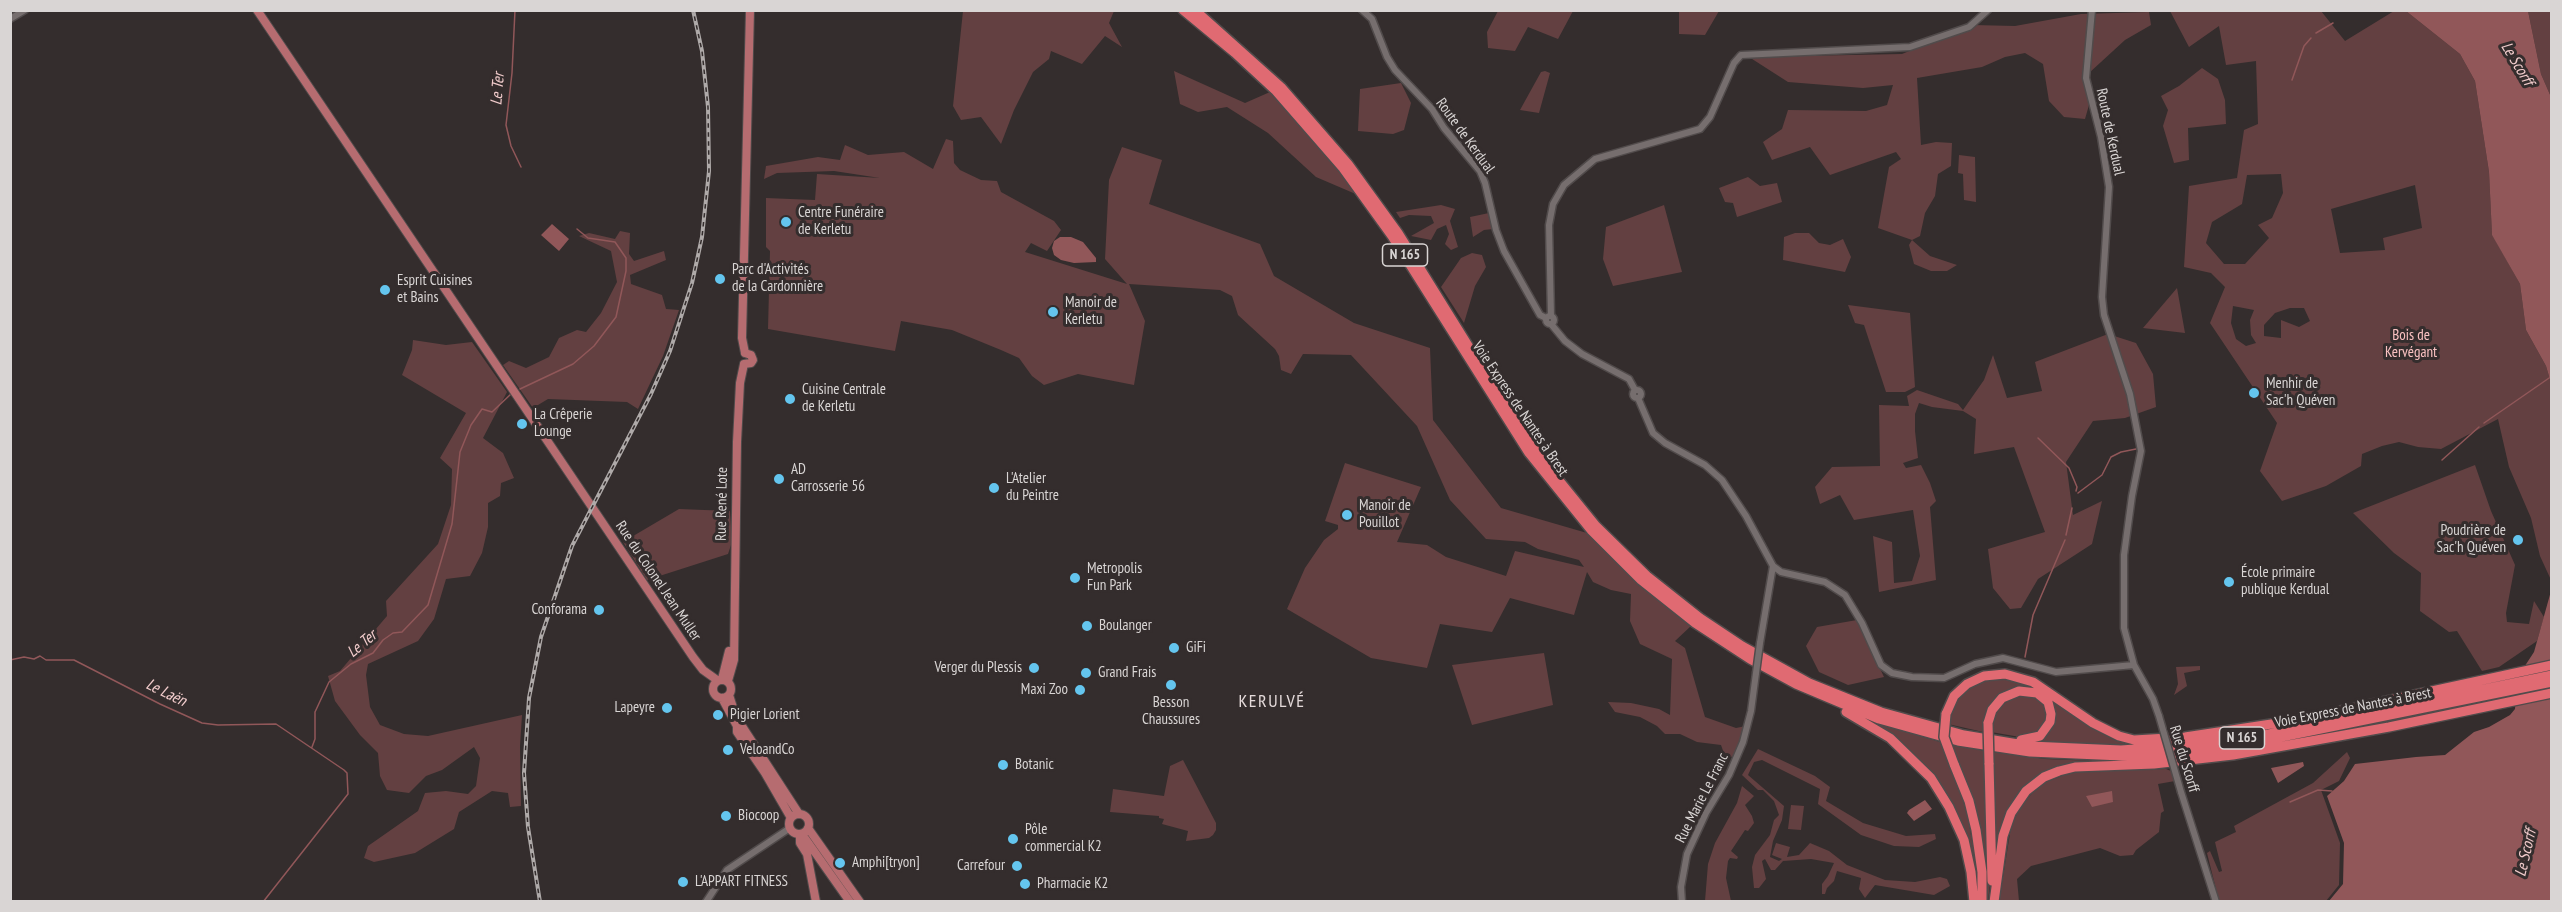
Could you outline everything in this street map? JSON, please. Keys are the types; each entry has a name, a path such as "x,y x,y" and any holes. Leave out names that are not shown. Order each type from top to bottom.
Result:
{"highway":[{"name":"Voie Express de Nantes à Brest","path":"1183,10 1276,92 1343,168 1392,236 1529,453 1591,530 1641,580 1695,623 1750,659 1819,695 1906,727 1958,741 2022,751 2093,756 2152,756 2232,747 2492,692 2552,675"},
{"name":"Voie Express de Nantes à Brest","path":"1195,10 1261,67 1304,111 1348,164 1398,232 1508,410 1544,462 1596,526 1647,576 1700,618 1742,646 1809,683 1907,721 1990,740 2094,750 2191,745 2299,728 2552,682"},
{"path":"1992,902 2003,836 2011,813 2026,791 2044,777 2074,767 2154,764 2233,755 2492,692 2552,664"},
{"path":"1982,902 1982,872 1976,830 1968,801 1944,737 1946,714 1954,696 1967,684 1984,676 2005,674 2033,682 2105,730 2134,740 2217,734 2492,692 2552,693"},
{"path":"1990,740 2001,738 2025,741 2036,738 2047,728 2051,708 2046,699 2037,693 2026,691 2013,693 1998,702 1988,723 1992,902"},
{"path":"1819,695 1830,705 1863,721 1890,738 1909,754 1931,778 1949,807 1964,840 1971,872 1974,902"}],"main road":[{"name":"Rue du Colonel Jean Muller","path":"257,10 703,670 720,682"},
{"name":"Rue René Lote","path":"720,682 729,649 733,644 740,382 744,364 751,363 753,360 751,355 745,353 742,338 750,10"},
{"path":"725,697 732,688 720,682 715,695 725,697 799,814 808,820 800,843 807,854 816,902"},
{"path":"725,697 737,732 765,773 791,818 790,828 794,832 804,832"},
{"path":"791,818 799,814"},
{"path":"804,832 850,902"},
{"path":"804,832 860,902"}],"street":[{"path":"10,19 26,10"},
{"name":"Route de Kerdual","path":"1362,10 1372,19 1387,57 1395,70 1432,109 1444,128 1480,171 1496,230 1504,250 1540,315 1550,320 1564,341 1582,354 1629,380 1635,390 1633,395 1638,398 1653,433 1665,443 1705,465 1722,480 1746,516 1773,566"},
{"path":"1550,320 1549,225 1553,204 1564,185 1595,159 1700,129 1710,117 1734,63 1741,55 1910,47 1969,27 1988,10"},
{"name":"Route de Kerdual","path":"2092,10 2086,78 2108,171 2102,297 2109,330 2130,394 2141,441 2124,555 2124,628 2134,665"},
{"path":"1773,566 1781,572 1825,582 1838,589 1856,611 1881,665 1898,675 1944,678 1975,664 2003,658 2056,672 2134,665"},
{"name":"Rue Marie Le Franc","path":"1682,902 1681,887 1687,854 1703,819 1729,775 1743,741 1773,566"},
{"name":"Rue du Scorff","path":"2134,665 2153,699 2159,716 2216,902"},
{"path":"706,902 727,870 790,828"}],"green space":[{"path":"1498,10 1573,11 1558,39 1528,27 1515,51 1488,48 1487,32"},
{"path":"1679,10 1719,11 1705,35 1679,34"},
{"path":"963,11 1114,11 1109,23 1122,47 1105,36 1082,64 1051,51 1049,59 1033,72 1014,110 1001,144 981,117 961,120 953,106"},
{"name":"Bois de Kervégant","path":"2170,11 2321,11 2345,41 2394,11 2406,11 2460,54 2475,81 2489,172 2492,234 2520,284 2526,330 2546,366 2551,383 2551,580 2540,556 2531,518 2509,467 2498,419 2441,449 2418,447 2399,442 2382,446 2362,454 2361,466 2326,486 2282,501 2260,471 2277,423 2210,323 2225,287 2211,273 2184,267 2189,186 2237,178 2244,130 2258,124 2256,61 2226,65 2219,26 2189,47","holes":["2281,174 2283,193 2272,218 2258,225 2269,238 2245,264 2224,264 2206,243 2212,222 2242,204 2247,175","2415,185 2422,228 2383,238 2385,250 2340,253 2331,209","2233,306 2254,310 2250,320 2251,335 2256,343 2246,346 2236,339 2231,323","2290,308 2304,308 2310,321 2299,327 2281,320 2281,338 2264,336 2264,325 2275,313"]},
{"path":"2528,11 2551,11 2551,97 2541,74"},
{"path":"2149,12 2151,25 2125,40 2089,73 2089,105 2085,119 2064,117 2049,101 2043,64 2025,53 2005,57 1982,67 1917,78 1921,145 1936,142 1952,143 1951,166 1938,174 1935,196 1925,213 1920,236 1912,240 1878,228 1889,167 1901,159 1896,152 1830,175 1810,147 1772,160 1763,142 1782,129 1788,110 1866,111 1887,105 1893,85 1863,88 1788,82 1749,57 1902,54 1973,25 2015,26 2081,14"},
{"path":"2202,68 2218,79 2225,100 2226,124 2188,128 2189,160 2174,163 2163,126 2168,110 2161,96 2179,86"},
{"path":"1174,71 1245,103 1270,92 1314,140 1358,195 1316,177 1268,133 1227,107 1198,112 1180,104"},
{"path":"1541,72 1550,73 1539,113 1520,110"},
{"path":"1401,83 1411,103 1404,130 1393,134 1358,131 1360,89"},
{"path":"946,139 953,141 954,163 960,170 981,180 997,181 1001,192 1054,221 1061,230 1047,251 1031,243 1025,252 1127,284 1105,259 1109,180 1122,147 1162,160 1149,204 1260,244 1274,276 1354,323 1430,348 1433,420 1501,508 1587,533 1638,583 1691,626 1675,641 1685,648 1705,717 1736,728 1746,726 1738,754 1726,759 1721,745 1697,742 1680,734 1665,734 1657,726 1640,717 1615,712 1608,702 1631,703 1659,709 1670,715 1672,659 1640,644 1630,621 1631,594 1611,590 1593,582 1587,572 1574,615 1510,598 1492,632 1440,624 1427,668 1371,658 1287,609 1305,568 1324,540 1338,529 1338,525 1325,521 1345,463 1421,487 1397,542 1427,545 1446,557 1506,576 1515,551 1584,567 1579,560 1538,549 1525,542 1486,539 1450,500 1417,426 1351,355 1303,354 1291,374 1281,370 1279,356 1275,349 1238,315 1232,296 1220,290 1129,284 1145,321 1134,385 1078,374 1044,385 1032,376 1019,358 952,330 901,321 895,351 768,329 770,251 766,247 766,198 815,200 817,174 880,178 834,171 777,173 764,179 766,166 818,157 840,160 845,145 868,155 904,152 933,169"},
{"path":"1959,155 1975,157 1976,202 1964,200 1963,174 1958,173"},
{"path":"1748,177 1760,186 1777,183 1782,202 1737,217 1733,203 1725,202 1719,188"},
{"path":"1441,205 1455,209 1450,221 1458,247 1451,250 1445,244 1449,234 1446,225 1437,229 1431,240 1411,236 1434,223 1431,216 1409,215 1400,218 1396,212"},
{"path":"1664,205 1682,272 1613,286 1603,259 1606,227"},
{"path":"1489,213 1493,229 1484,230 1473,237 1470,217"},
{"path":"620,231 630,233 629,254 634,261 664,251 666,260 630,275 631,284 662,295 666,309 679,310 663,356 638,409 627,402 548,399 533,408 503,365 509,361 526,368 549,357 559,338 577,330 586,332 601,313 617,282 611,251 579,236 589,233 615,239"},
{"path":"1795,233 1809,233 1819,243 1830,245 1843,239 1851,257 1845,272 1783,260 1784,237"},
{"path":"1912,240 1930,256 1957,265 1947,271 1931,271 1914,264 1909,245"},
{"path":"1472,253 1482,255 1486,267 1475,286 1464,323 1441,287 1461,258"},
{"path":"2177,288 2185,333 2143,328"},
{"path":"1848,305 1910,313 1915,387 1905,392 1886,392 1864,325 1855,323"},
{"path":"2108,334 2136,343 2153,374 2156,407 2125,418 2093,421 2066,462 2073,515 2102,501 2092,544 2038,579 2021,608 2010,609 1993,588 1988,549 2045,532 2014,447 1974,454 1976,419 1963,411 1919,403 1915,414 1918,458 1903,463 1906,468 1921,465 1936,501 1930,507 1936,580 1879,592 1873,536 1892,542 1894,583 1912,581 1920,556 1913,510 1854,520 1840,495 1820,504 1815,487 1832,467 1880,466 1879,405 1909,406 1907,396 1917,390 1958,404 1963,410 1984,380 1993,355 2007,398 2042,391 2035,362"},
{"path":"413,340 446,345 472,342 507,392 483,438 503,453 514,478 501,483 500,496 488,503 488,527 482,553 470,576 446,579 434,619 418,641 368,664 366,675 370,707 380,725 404,734 428,736 522,715 521,806 510,807 508,793 492,791 459,812 454,829 415,853 374,862 364,858 368,846 418,811 425,793 446,791 468,794 476,786 480,758 474,747 442,770 426,776 409,793 387,790 380,776 378,753 360,735 335,701 328,676 340,671 387,616 386,601 438,544 451,505 452,469 440,458 466,413 402,375 412,350"},
{"path":"2475,465 2491,511 2515,565 2506,613 2507,622 2529,624 2534,601 2544,617 2537,641 2499,667 2482,671 2457,631 2449,632 2420,611 2421,573 2394,553 2353,513"},
{"path":"679,509 730,511 732,542 728,554 647,580 623,542"},
{"path":"1857,620 1884,677 1848,685 1819,672 1806,646 1817,627"},
{"path":"1544,653 1553,705 1472,725 1452,665"},
{"path":"2200,666 2200,670 2184,673 2187,686 2174,695 2178,684 2176,667"},
{"path":"2013,678 2025,682 2035,690 2012,690 1986,717 1983,732 1948,724 1959,695 1979,681"},
{"path":"2025,695 2035,697 2046,710 2046,720 2040,730 2020,737 1991,732 2000,706 2015,697"},
{"path":"2055,700 2125,740 2124,745 2035,741 2046,734 2051,703"},
{"path":"1865,719 1940,742 1961,793 1968,818 1976,864 1977,901 1972,868 1934,779"},
{"path":"1950,744 1985,751 1990,884 1988,901 1984,901 1985,883"},
{"path":"1758,749 1815,776 1830,787 1826,801 1863,823 1906,836 1935,834 1936,839 1919,847 1894,846 1861,835 1818,804 1820,789 1762,760 1754,762 1748,775 1784,806 1770,857 1779,861 1782,859 1772,855 1776,843 1790,847 1787,857 1799,855 1810,843 1829,851 1847,865 1885,880 1915,882 1940,877 1947,879 1950,886 1934,895 1875,885 1865,898 1859,889 1861,878 1837,871 1834,881 1825,894 1822,894 1822,884 1834,863 1811,859 1783,861 1775,870 1771,870 1765,859 1762,861 1766,879 1759,888 1754,888 1752,867 1755,855 1770,835 1774,820 1779,815 1774,801 1742,775"},
{"path":"1993,752 2045,759 2121,762 2070,765 2017,798 1995,868"},
{"path":"2347,752 2350,758 2339,781 2321,790 2340,843 2339,885 2326,901 2219,901 2207,853 2210,851 2219,872 2222,871 2215,842 2236,832 2234,826 2313,783"},
{"path":"1183,760 1216,823 1216,830 1209,838 1186,841 1188,831 1162,824 1164,819 1159,816 1110,812 1113,789 1164,796 1170,766"},
{"path":"2166,769 2171,771 2175,781 2158,784 2164,811 2161,813 2159,832 2133,855 2120,856 2100,848 2031,866 2017,879 2019,901 1999,902 2011,827 2019,809 2033,792 2046,782 2082,771"},
{"path":"1742,786 1754,796 1745,805 1754,823 1748,831 1745,830 1731,851 1738,857 1737,859 1730,858 1728,861 1726,878 1731,901 1705,901 1708,864 1715,843 1737,803"},
{"path":"1791,805 1804,806 1801,830 1788,829"}],"water":[{"name":"Le Scorff","path":"2406,11 2528,11 2541,74 2551,97 2551,383 2546,366 2526,330 2520,284 2492,235 2489,172 2475,81 2460,54"},
{"path":"552,224 569,239 559,251 541,235"},
{"path":"1060,237 1071,237 1083,242 1096,258 1096,262 1074,263 1061,260 1054,255 1052,248 1054,241"},
{"name":"Le Scorff","path":"2551,591 2551,901 2329,901 2343,884 2344,843 2327,796 2344,781 2355,764 2445,755 2474,732 2489,727 2510,715 2515,709 2517,678 2534,652"},
{"path":"2303,762 2304,766 2278,783 2271,768"},
{"path":"2112,791 2113,802 2092,807 2086,796"},
{"path":"1925,800 1932,809 1914,821 1907,813"}],"waterway":[{"name":"Le Ter","path":"515,10 512,73 506,125 511,146 521,167"},
{"path":"2316,33 2333,23"},
{"path":"2292,80 2304,46 2311,38"},
{"name":"Le Ter","path":"520,389 573,364 594,346 616,317 626,271 626,258 615,242 588,238 577,229"},
{"path":"2484,423 2552,376"},
{"name":"Le Ter","path":"312,747 315,739 315,712 329,682 351,664 373,653 383,640 393,633 402,632 428,605 452,524 460,452 471,425 482,409 492,412 511,394"},
{"path":"2442,460 2479,427"},
{"path":"2038,438 2069,468 2077,487 2076,491"},
{"path":"2078,493 2102,475 2111,457 2136,449"},
{"path":"2066,535 2072,508"},
{"path":"2025,657 2033,615 2065,540"},
{"name":"Le Laën","path":"10,660 24,657 34,659 40,656 46,660 74,660 202,723 276,724 344,770 347,773 348,794 263,902"},
{"path":"2290,802 2318,790 2332,791"}],"railway":[{"path":"540,902 528,827 524,773 529,698 541,637 572,546 651,394 670,351 692,283 702,237 709,171 708,107 702,51 693,10"}],"place":[{"name":"Centre Funéraire de Kerletu","path":"786,222"},
{"name":"Parc d'Activités de la Cardonnière","path":"720,279"},
{"name":"Esprit Cuisines et Bains","path":"385,290"},
{"name":"Manoir de Kerletu","path":"1053,312"},
{"name":"Menhir de Sac'h Quéven","path":"2254,393"},
{"name":"Cuisine Centrale de Kerletu","path":"790,399"},
{"name":"La Crêperie Lounge","path":"522,424"},
{"name":"AD Carrosserie 56","path":"779,479"},
{"name":"L'Atelier du Peintre","path":"994,488"},
{"name":"Manoir de Pouillot","path":"1347,515"},
{"name":"Poudrière de Sac'h Quéven","path":"2518,540"},
{"name":"Metropolis Fun Park","path":"1075,578"},
{"name":"École primaire publique Kerdual","path":"2229,582"},
{"name":"Conforama","path":"599,610"},
{"name":"Boulanger","path":"1087,626"},
{"name":"GiFi","path":"1174,648"},
{"name":"Verger du Plessis","path":"1034,668"},
{"name":"Grand Frais","path":"1086,673"},
{"name":"Besson Chaussures","path":"1171,685"},
{"name":"Maxi Zoo","path":"1080,690"},
{"name":"Lapeyre","path":"667,708"},
{"name":"Pigier Lorient","path":"718,715"},
{"name":"VeloandCo","path":"728,750"},
{"name":"Botanic","path":"1003,765"},
{"name":"Biocoop","path":"726,816"},
{"name":"Pôle commercial K2","path":"1013,839"},
{"name":"Amphi[tryon]","path":"840,863"},
{"name":"Carrefour","path":"1017,866"},
{"name":"L'APPART FITNESS","path":"683,882"},
{"name":"Pharmacie K2","path":"1025,884"}],"district":[{"name":"KERULVÉ","path":"1272,702"}]}
